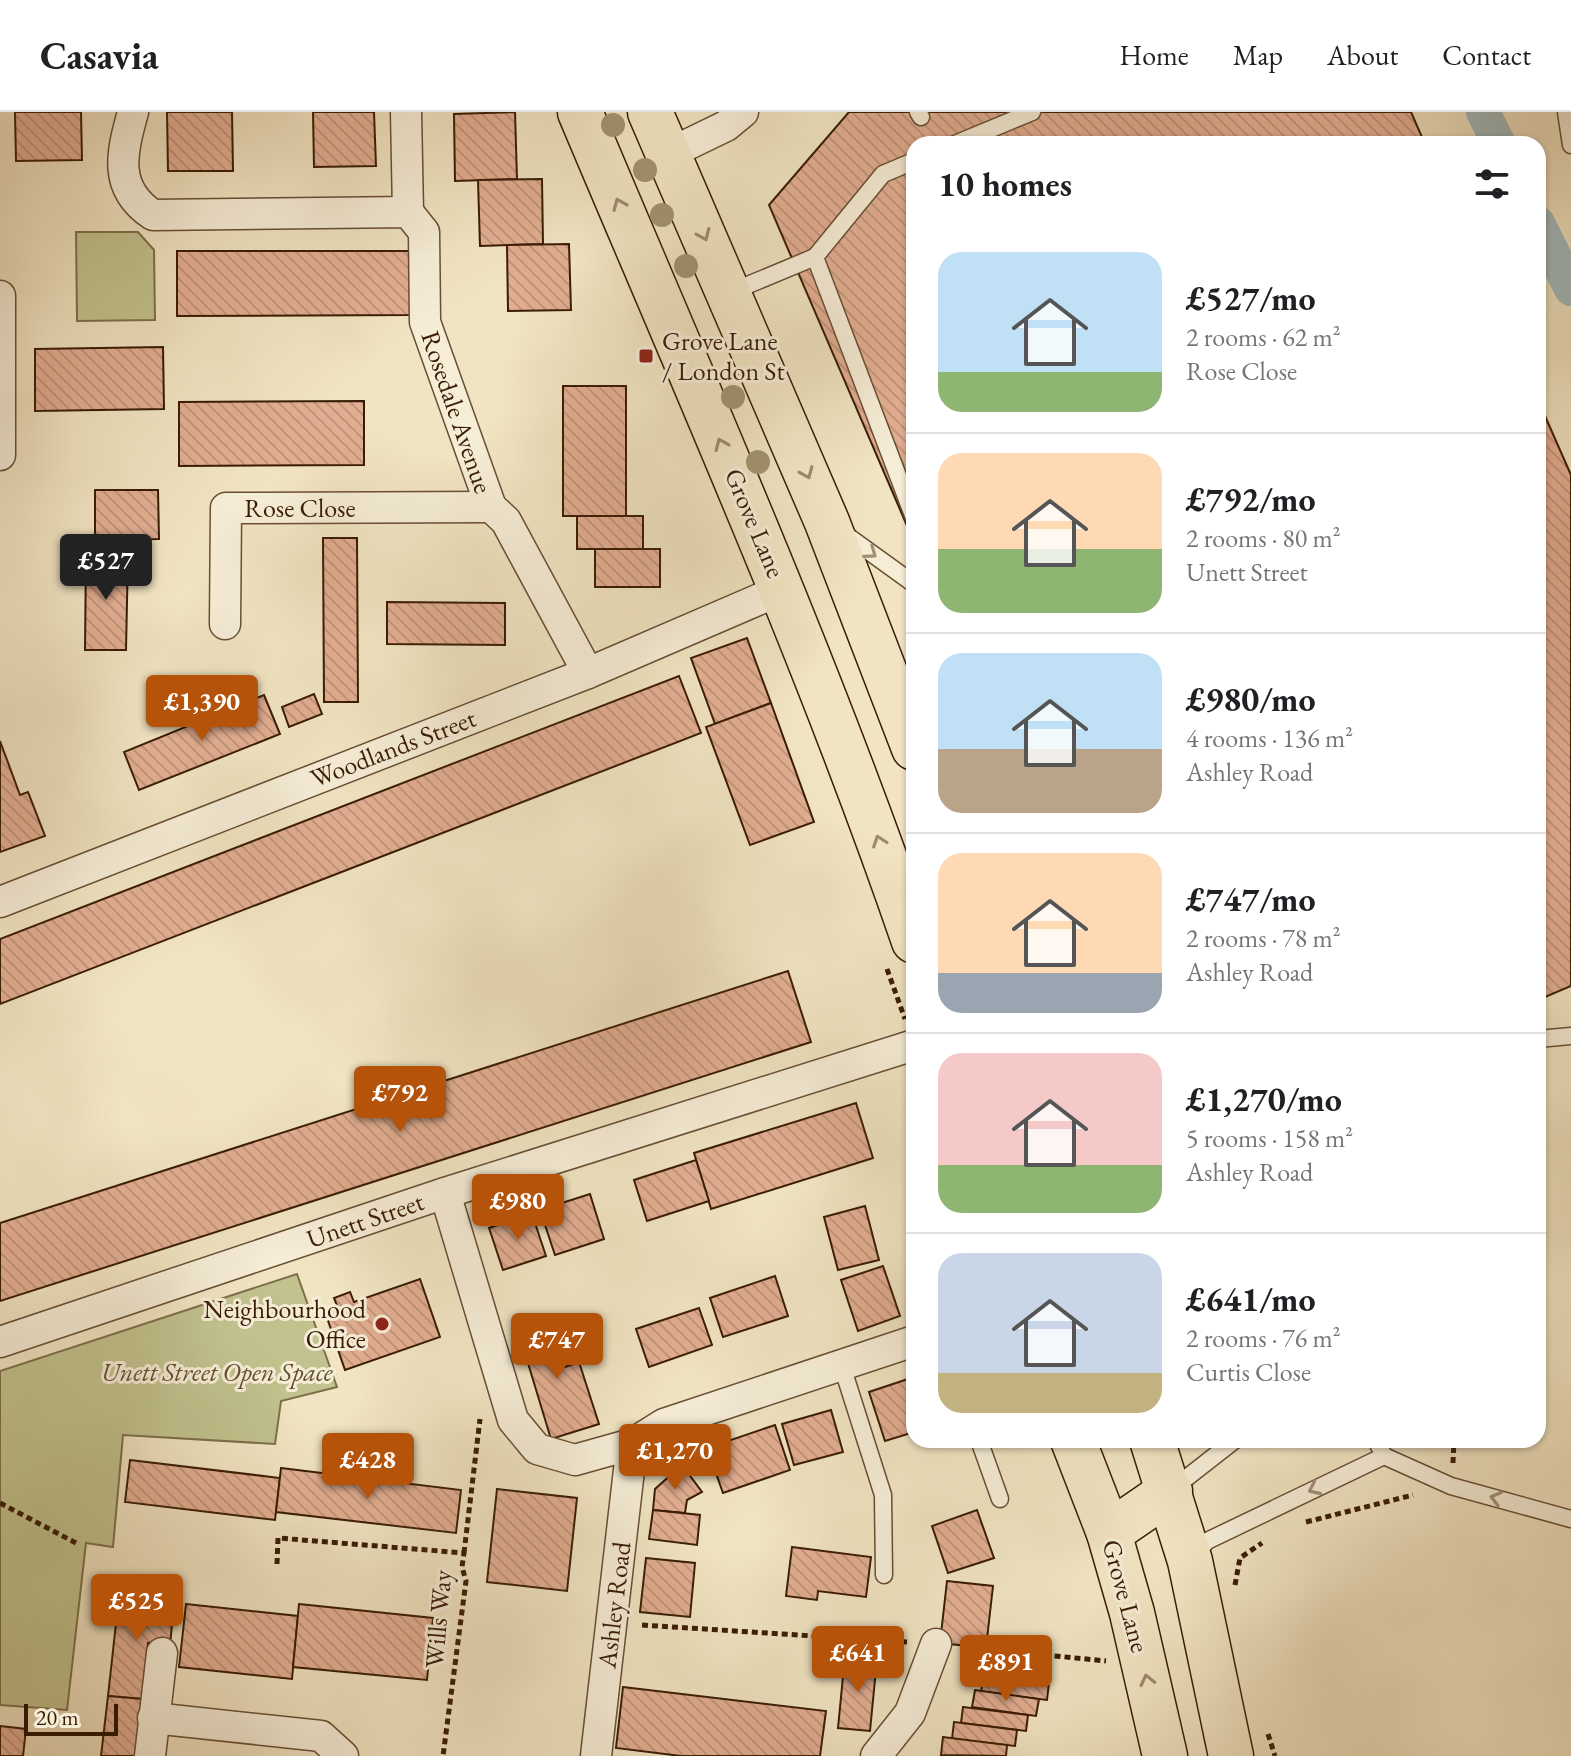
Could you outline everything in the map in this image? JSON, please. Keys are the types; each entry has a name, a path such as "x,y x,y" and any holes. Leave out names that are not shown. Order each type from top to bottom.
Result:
{"main road":[{"name":"Grove Lane","path":"580,112 783,589 858,779 906,918"},
{"path":"650,112 827,522 906,727"},
{"name":"Grove Lane","path":"1076,1448 1109,1533 1132,1613 1165,1756"},
{"path":"1155,1448 1190,1561 1231,1756"},
{"path":"1109,1533 1170,1491"}],"street":[{"path":"133,112 124,136 125,186 140,206 153,215 408,212 406,112"},
{"path":"668,154 726,126 743,112"},
{"name":"Rosedale Avenue","path":"408,212 424,232 425,322 491,507 506,521 588,673"},
{"path":"0,296 0,455"},
{"name":"Rose Close","path":"225,624 226,508 491,507"},
{"name":"Woodlands Street","path":"0,902 588,673 783,589"},
{"name":"Unett Street","path":"0,1342 445,1193 906,1048"},
{"path":"445,1193 513,1420 537,1449 575,1460 632,1444 664,1424 906,1343"},
{"name":"Ashley Road","path":"596,1756 632,1444"},
{"path":"876,1756 910,1713 936,1644"},
{"path":"150,1756 162,1653"},
{"path":"153,1718 321,1736 343,1756"}],"lane":[{"path":"974,136 1032,112"},
{"path":"1566,112 1571,145"},
{"path":"729,293 815,257 883,174 906,164"},
{"path":"815,257 906,497"},
{"path":"827,522 906,578"},
{"path":"1546,1038 1571,1036"},
{"path":"841,1363 883,1495 884,1575"},
{"path":"982,1448 1000,1499"},
{"path":"1170,1491 1225,1448"},
{"path":"1380,1448 1384,1456 1451,1486 1571,1519"},
{"path":"1190,1561 1207,1541 1384,1456"}],"path":[{"path":"464,1553 482,1404"},
{"path":"1301,1523 1451,1486"},
{"path":"0,1503 76,1543"},
{"path":"1206,1637 1229,1613 1240,1558 1275,1535"},
{"name":"Wills Way","path":"277,1564 278,1538 464,1553 462,1567 466,1581 443,1756"},
{"path":"613,1623 936,1644 1113,1661"}],"green space":[{"path":"76,232 138,232 154,250 155,320 77,321"},
{"name":"Unett Street Open Space","path":"297,1274 337,1387 281,1401 275,1444 123,1435 113,1547 86,1543 67,1710 0,1705 0,1371"}],"building":[{"path":"15,112 81,112 82,160 16,161"},
{"path":"167,112 232,112 233,171 168,171"},
{"path":"313,112 374,112 376,166 314,167"},
{"path":"515,112 517,179 455,181 454,114"},
{"path":"849,112 1411,112 1422,136 906,136 906,523 769,205"},
{"path":"542,179 543,244 480,246 478,180"},
{"path":"569,244 571,310 508,311 507,245"},
{"path":"177,251 410,251 410,315 177,316"},
{"path":"163,347 164,409 35,411 35,349"},
{"path":"563,386 626,386 626,516 563,516"},
{"path":"364,401 364,465 179,466 179,402"},
{"path":"1546,418 1571,475 1571,986 1546,997"},
{"path":"95,490 158,490 159,539 95,540"},
{"path":"577,516 643,516 643,549 577,549"},
{"path":"323,538 357,538 358,702 324,702"},
{"path":"595,549 660,549 660,587 595,587"},
{"path":"86,554 128,555 126,650 85,650"},
{"path":"387,602 505,603 505,645 387,644"},
{"path":"747,638 771,703 715,724 691,658"},
{"path":"679,676 701,733 0,1004 0,939"},
{"path":"314,694 322,714 289,727 282,707"},
{"path":"264,695 280,734 139,790 124,752"},
{"path":"771,703 814,822 750,845 706,727"},
{"path":"0,741 20,795 28,792 45,836 0,852"},
{"path":"788,971 811,1042 0,1301 0,1223"},
{"path":"856,1103 873,1158 711,1209 694,1153"},
{"path":"696,1160 709,1201 647,1221 634,1180"},
{"path":"590,1194 604,1239 555,1255 540,1210"},
{"path":"865,1206 879,1260 838,1270 824,1217"},
{"path":"532,1214 546,1256 503,1270 489,1228"},
{"path":"883,1266 900,1316 858,1331 841,1280"},
{"path":"775,1276 788,1316 723,1337 710,1298"},
{"name":"Neighbourhood Office","path":"420,1279 440,1337 345,1370 325,1312 338,1308 334,1298 350,1292 354,1302"},
{"path":"699,1308 712,1345 649,1367 636,1329"},
{"path":"549,1316 565,1367 579,1362 599,1424 551,1439 517,1327"},
{"path":"906,1380 906,1434 885,1441 869,1392"},
{"path":"831,1410 843,1452 794,1465 782,1424"},
{"path":"775,1425 790,1470 723,1493 707,1448"},
{"path":"130,1460 280,1478 275,1520 125,1502"},
{"path":"682,1465 702,1492 687,1500 685,1513 653,1510 655,1489"},
{"path":"281,1468 461,1490 456,1533 276,1512"},
{"path":"497,1489 577,1498 567,1591 487,1582"},
{"path":"653,1510 700,1515 697,1545 649,1539"},
{"path":"977,1510 994,1558 948,1573 932,1526"},
{"path":"792,1547 871,1557 866,1597 818,1591 817,1600 786,1596"},
{"path":"646,1558 695,1563 690,1617 640,1612"},
{"path":"947,1581 993,1586 986,1648 940,1643"},
{"path":"119,1596 174,1602 170,1646 148,1643 142,1699 108,1696"},
{"path":"186,1604 298,1616 292,1679 179,1667"},
{"path":"299,1604 433,1618 427,1680 293,1667"},
{"path":"845,1656 877,1659 870,1731 838,1728"},
{"path":"986,1657 1051,1665 1047,1700 981,1692"},
{"path":"623,1687 826,1711 820,1756 681,1756 616,1748"},
{"path":"975,1690 1039,1699 1036,1716 972,1707"},
{"path":"108,1696 142,1699 135,1756 101,1756"},
{"path":"963,1707 1028,1715 1026,1731 961,1723"},
{"path":"954,1722 1017,1730 1015,1746 952,1739"},
{"path":"0,1726 26,1729 23,1756 0,1756"},
{"path":"943,1737 1007,1745 1006,1756 941,1755"}],"waterway":[{"path":"1483,112 1495,136"},
{"path":"1546,239 1571,289"}],"place":[{"name":"Grove Lane / London St","path":"646,356"},
{"name":"Neighbourhood Office","path":"382,1324"}]}
